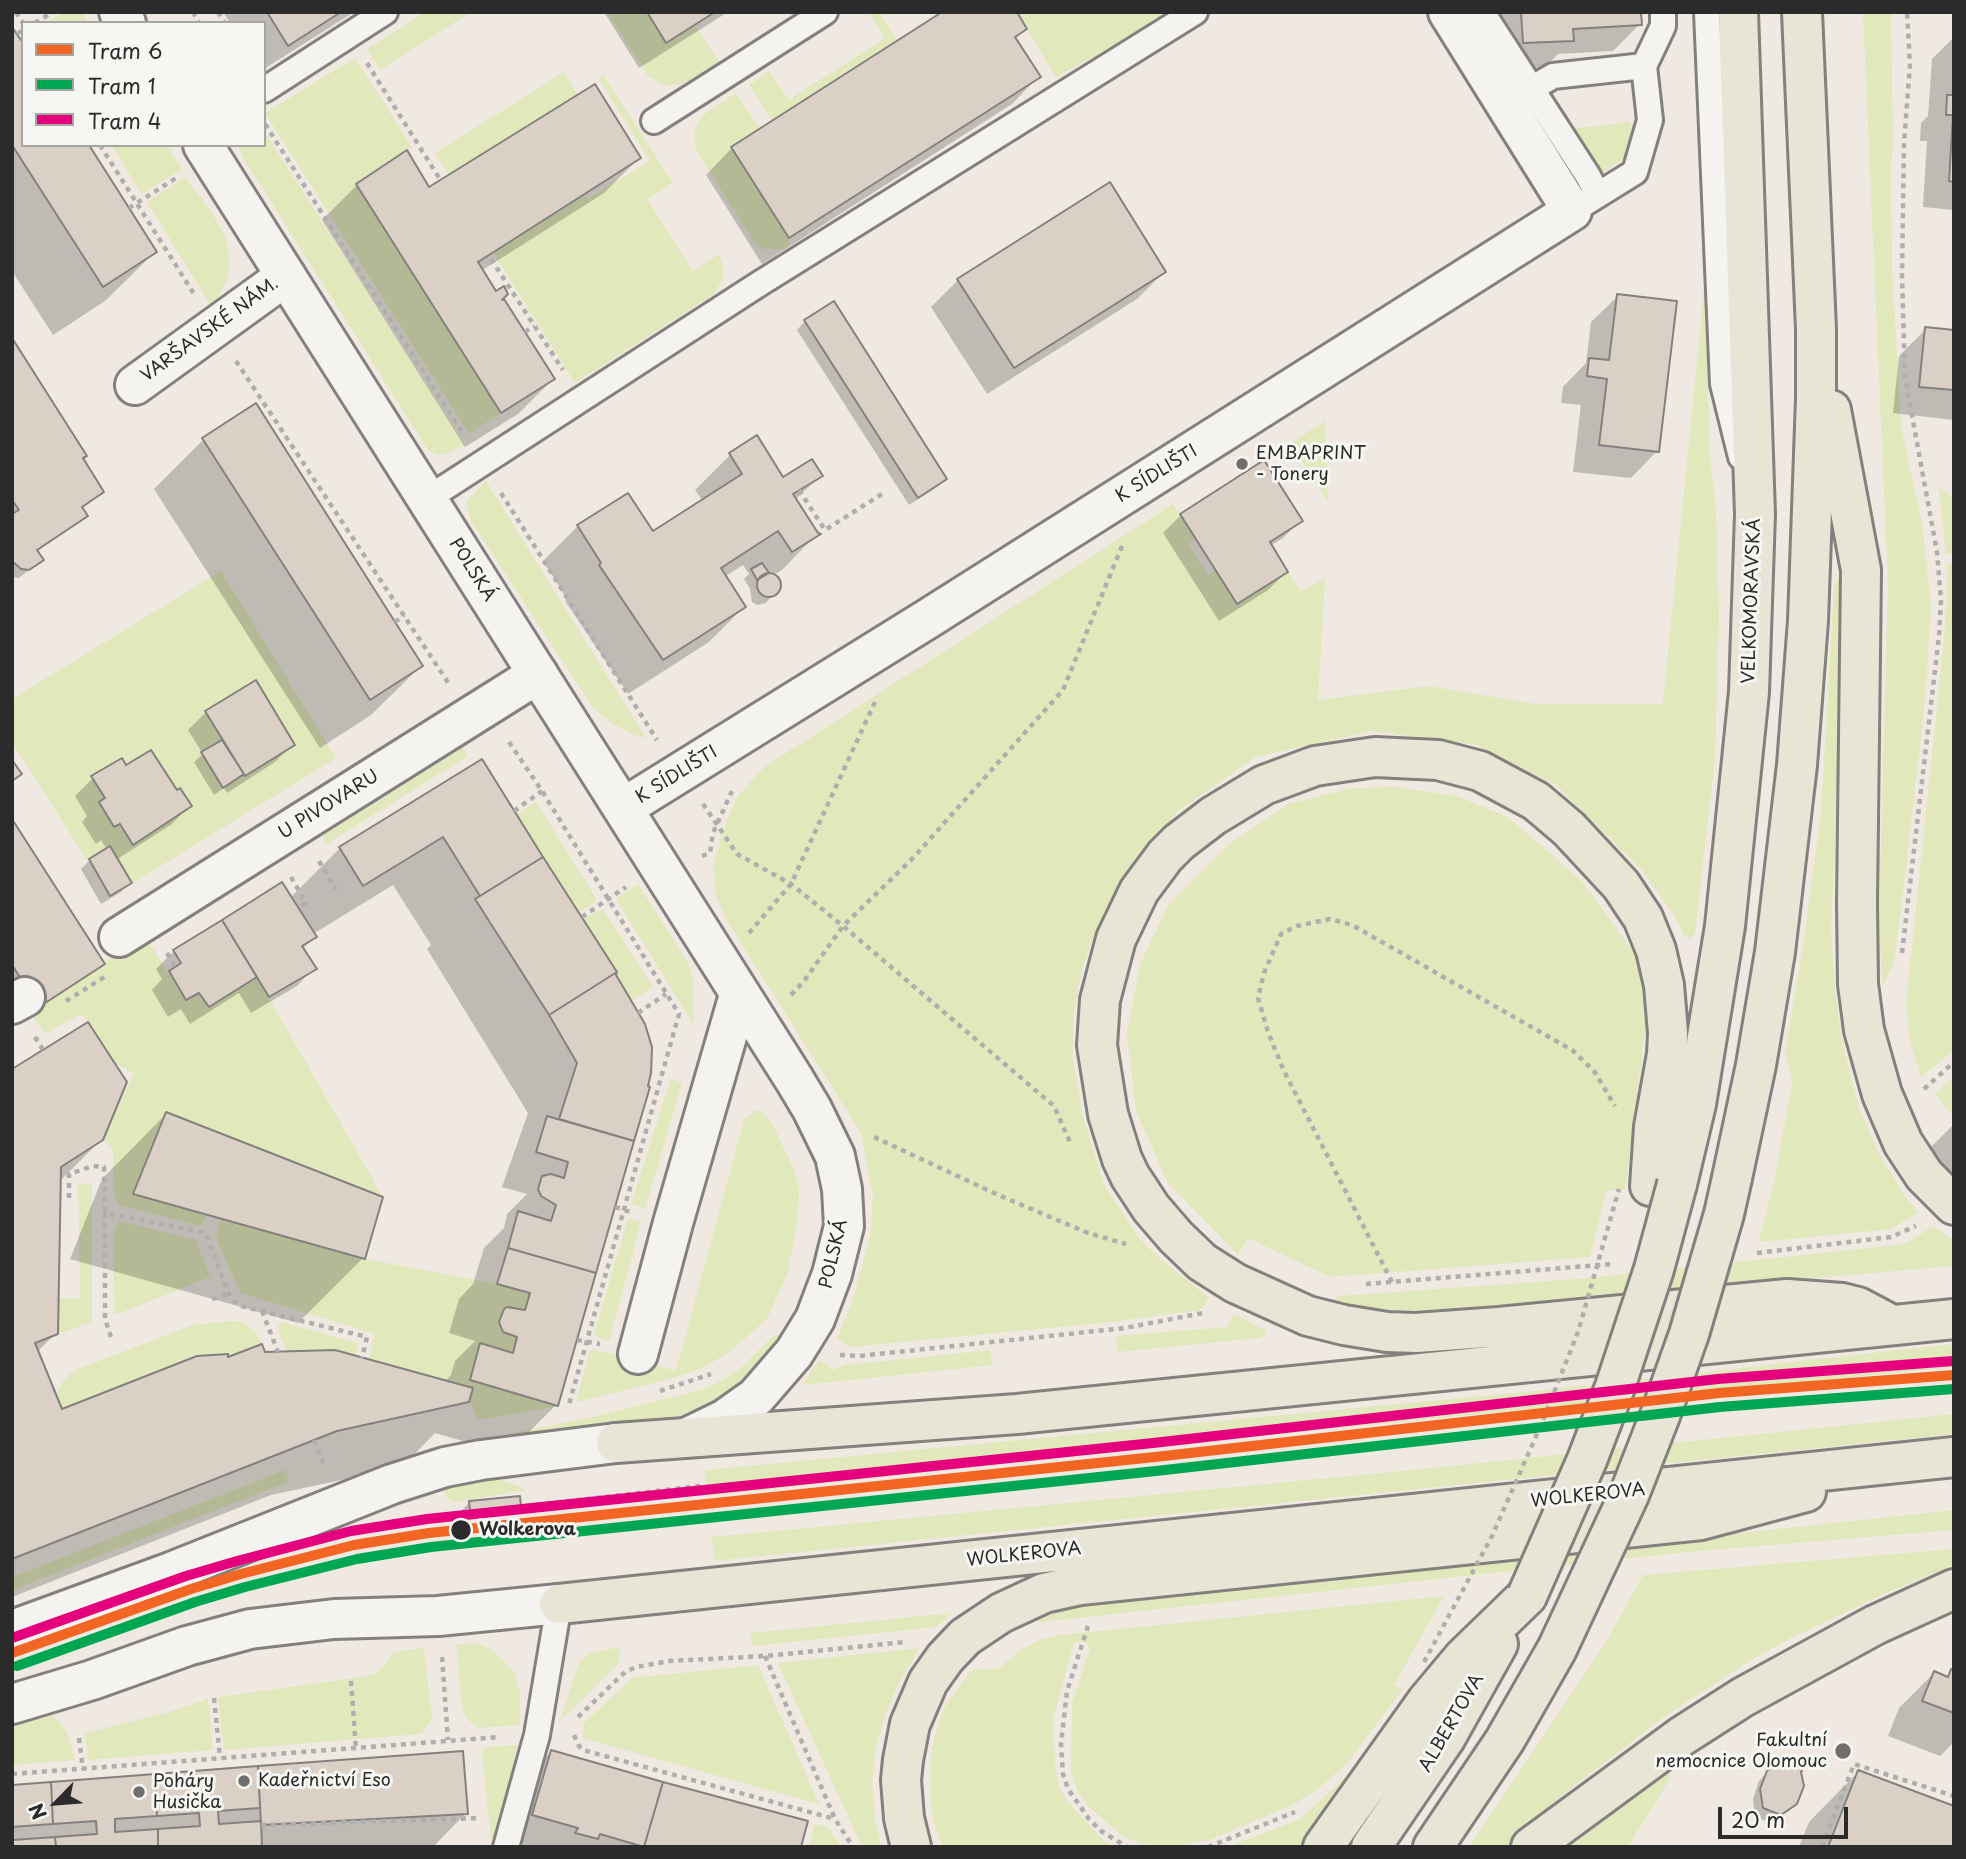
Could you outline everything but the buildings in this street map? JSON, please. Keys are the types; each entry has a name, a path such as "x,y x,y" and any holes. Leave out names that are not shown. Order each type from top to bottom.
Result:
{"main road":[{"name":"VELKOMORAVSKÁ","path":"1642,1184 1696,1104 1729,889 1749,692 1755,514 1738,12"},
{"path":"1433,1847 1505,1740 1557,1649 1629,1495 1689,1334 1724,1214 1756,1065 1775,952 1797,765 1808,621 1816,329 1802,12"},
{"path":"1816,329 1861,570 1857,903 1858,984 1864,1030 1882,1094 1903,1143 1924,1175 1954,1205"},
{"path":"1323,1847 1427,1701 1477,1657 1527,1596 1587,1460 1638,1321 1654,1269 1642,1184 1667,1054 1664,985 1656,950 1634,903 1608,869 1561,822 1528,796 1480,771 1438,760 1375,757 1315,766 1264,785 1213,816 1172,849 1139,891 1116,939 1100,1000 1097,1045 1108,1114 1130,1176 1151,1208 1202,1262 1235,1283 1308,1316 1373,1331 1395,1333 1499,1327 1787,1299 1842,1303 1858,1307 1892,1325"},
{"path":"616,1443 1040,1412 1954,1319"},
{"path":"911,1847 904,1818 901,1780 905,1742 921,1695 945,1658 965,1637 1001,1613 1044,1593 1080,1585 1701,1520 1937,1459"},
{"name":"WOLKEROVA","path":"559,1604 1937,1459"},
{"path":"1531,1847 1671,1744 1744,1697 1875,1625 1954,1589"},
{"name":"ALBERTOVA","path":"1371,1847 1446,1737 1477,1657"}],"street":[{"path":"1448,12 1515,90 1585,203"},
{"name":"POLSKÁ","path":"207,151 761,1026 812,1109 835,1156 842,1189 844,1226 824,1300 806,1337 756,1397 725,1419 688,1437"},
{"name":"K SÍDLIŠTI","path":"623,808 1585,203"},
{"name":"VARŠAVSKÉ NÁM.","path":"135,385 286,276"},
{"name":"U PIVOVARU","path":"119,937 538,674"},
{"path":"623,1350 673,1223 730,980"},
{"path":"12,1630 171,1572 392,1484 445,1467 616,1443"},
{"name":"WOLKEROVA","path":"12,1704 92,1680 178,1649 250,1629 334,1619 438,1616 559,1604"}],"lane":[{"path":"266,89 385,12"},
{"path":"654,121 825,12"},
{"path":"427,499 759,284 1195,12"},
{"path":"1482,12 1515,90 1553,76 1644,66"},
{"path":"1585,203 1635,172 1650,120 1644,66 1663,26 1662,12"},
{"path":"1707,12 1723,384 1755,514"},
{"path":"506,1847 537,1735 559,1604"}],"path":[{"path":"1902,953 1941,600 1937,552 1905,377 1902,276 1903,143 1910,65 1907,12"},
{"path":"17,34 21,31"},
{"path":"360,53 440,181"},
{"path":"266,126 657,740 737,854 790,884 843,926 1055,1107 1071,1144"},
{"path":"129,208 207,151"},
{"path":"491,259 568,378"},
{"path":"525,332 534,326"},
{"path":"284,448 291,443"},
{"path":"799,490 825,530 882,494"},
{"path":"339,535 347,529"},
{"path":"761,1026 804,981 843,926 913,858 1063,690 1123,544"},
{"path":"395,622 404,615"},
{"path":"730,980 790,884 880,693"},
{"path":"514,811 542,791"},
{"path":"316,856 336,890"},
{"path":"288,873 306,903 299,907"},
{"path":"582,917 608,898"},
{"path":"1392,1282 1284,1071 1268,1032 1258,998 1264,973 1281,934 1297,926 1330,919 1352,925 1572,1050 1594,1071 1621,1116"},
{"path":"63,1002 110,973 119,937"},
{"path":"638,1013 666,994"},
{"path":"1920,1093 1954,1062"},
{"path":"812,1109 996,1194 1088,1233 1137,1248"},
{"path":"69,1198 69,1174 93,1166 104,1167 105,1319 111,1337"},
{"path":"1424,1662 1492,1536 1642,1184"},
{"path":"615,1207 643,1215"},
{"path":"105,1213 205,1233 229,1294 241,1306 367,1337 362,1357"},
{"path":"1749,1254 1891,1237 1918,1226"},
{"path":"1119,1234 1125,1244"},
{"path":"212,1299 229,1294"},
{"path":"262,1311 278,1352"},
{"path":"577,1340 623,1350"},
{"path":"659,1391 716,1372"},
{"path":"314,1440 326,1470"},
{"path":"426,1517 700,1486"},
{"path":"1088,1625 1067,1692 1061,1744 1063,1774 1068,1789 1089,1819 1101,1831 1127,1847"},
{"path":"835,1819 583,1750 575,1741 575,1724 579,1714 625,1672 636,1667 669,1661 765,1656 913,1641"},
{"path":"441,1646 448,1740"},
{"path":"765,1656 835,1819 853,1847"},
{"path":"351,1681 356,1749"},
{"path":"214,1698 220,1758"},
{"path":"12,1774 507,1736"},
{"path":"79,1738 83,1769"},
{"path":"1822,1847 1854,1764 1954,1796"},
{"path":"261,1825 514,1817"}],"green space":[{"path":"64,12 82,12 87,21 50,21"},
{"path":"425,12 471,12 380,70 367,49"},
{"path":"607,12 647,12 666,43 695,25 719,62 681,84 664,85 648,76"},
{"path":"868,12 879,12 897,40 772,121 749,85 769,71 789,100 885,38"},
{"path":"1017,12 1171,12 1056,77"},
{"path":"1863,12 1891,12 1892,267 1901,426 1923,529 1931,607 1925,701 1894,963 1882,988 1879,917 1888,582"},
{"path":"355,58 412,147 356,184 501,413 469,434 266,112"},
{"path":"564,72 578,96 449,176 435,153"},
{"path":"603,74 673,183 647,199 693,271 719,254 724,269 722,280 714,294 575,383 493,253 583,195 589,198 650,161 598,78"},
{"path":"736,93 759,128 732,147 789,238 789,247 780,250 762,249 755,243 695,145 694,132 702,116"},
{"path":"1631,122 1630,145 1624,158 1603,173 1594,170 1569,129"},
{"path":"266,134 465,445 438,455 428,450 242,156 240,147 266,147"},
{"path":"112,147 167,147 182,169 142,194"},
{"path":"185,177 212,213 225,236 230,259 227,280 211,306 147,202"},
{"path":"1705,279 1710,457 1716,510 1719,616 1715,759 1695,933 1690,939 1684,935 1674,915 1641,869 1555,784 1477,745 1372,731 1256,757 1178,811 1126,874 1093,937 1081,972 1074,1012 1073,1058 1082,1113 1104,1185 1140,1239 1209,1298 1200,1310 1111,1322 851,1347 837,1339 851,1305 870,1237 873,1196 861,1133 727,921 716,896 713,865 726,822 738,796 763,768 1173,504 1196,539 1188,544 1208,575 1216,570 1237,604 1288,572 1301,591 1325,579 1318,700 1428,686 1536,704 1663,704"},
{"path":"1325,421 1328,503 1291,443"},
{"path":"486,481 646,738 613,724 593,708 471,521 466,502"},
{"path":"1939,487 1954,498 1954,554 1946,554"},
{"path":"1948,563 1954,563 1954,1050 1921,1077 1910,1042 1906,1004 1944,639"},
{"path":"221,571 336,758 133,883 110,848 88,860 110,896 12,742 12,699"},
{"path":"1841,574 1846,590 1831,933 1836,999 1844,1050 1859,1108 1879,1154 1904,1195 1918,1212 1892,1229 1759,1242 1776,1173 1792,1082 1785,1051 1821,814 1834,585"},
{"path":"463,748 468,756 326,844 324,835"},
{"path":"1395,787 1457,796 1508,817 1581,880 1635,954 1647,1016 1625,1189 1606,1191 1590,1257 1330,1277 1248,1238 1238,1255 1168,1183 1136,1111 1127,1034 1140,964 1169,904 1229,844 1288,804 1352,788"},
{"path":"536,802 597,900 578,913 516,815"},
{"path":"638,884 688,963 694,985 694,1025 616,899"},
{"path":"603,909 653,987 631,1001 616,975 617,972 583,919"},
{"path":"149,943 186,1000 199,993 209,1007 257,977 383,1197 166,1112 134,1194 208,1215 200,1226 118,1205 113,1191 113,1149 103,1140 134,1073 115,1063 81,1014 45,1034 32,1014 115,955 120,960 127,958"},
{"path":"1954,1077 1954,1117 1935,1094"},
{"path":"671,1079 682,1083 645,1209 631,1204"},
{"path":"756,1110 763,1112 773,1125 794,1170 799,1190 798,1216 788,1272 767,1319 729,1352 703,1368 576,1402 590,1350 676,1371 744,1120"},
{"path":"78,1184 92,1184 92,1322 58,1334 59,1298 80,1298"},
{"path":"628,1218 641,1222 609,1342 594,1335"},
{"path":"221,1219 365,1259 497,1284 530,1293 525,1310 507,1307 499,1322 503,1332 517,1337 513,1353 480,1344 470,1380 558,1406 479,1420 469,1402 473,1388 369,1359 375,1334 240,1293 216,1237"},
{"path":"120,1221 196,1240 210,1277 118,1314 114,1313 113,1230"},
{"path":"1933,1226 1954,1241 1954,1266 1483,1307 1408,1311 1356,1307 1334,1300 1339,1296 1578,1279 1897,1245 1909,1242"},
{"path":"1234,1314 1265,1330 1266,1335 1259,1338 1118,1352 1116,1336 1227,1327"},
{"path":"242,1322 249,1326 262,1344 228,1357 227,1354 197,1356 62,1409 57,1397 58,1391 63,1381 75,1370 193,1325"},
{"path":"281,1322 357,1343 357,1356 335,1350 288,1352 280,1336 278,1327"},
{"path":"785,1335 755,1372 723,1397 686,1415 666,1421 510,1441 508,1434 701,1390 742,1367 773,1336"},
{"path":"1954,1344 1954,1367 1319,1430 707,1496 705,1470 1535,1391"},
{"path":"990,1350 993,1365 803,1385 814,1366 821,1360 833,1370 846,1365"},
{"path":"1954,1414 1954,1434 714,1561 712,1537 1412,1470"},
{"path":"285,1470 290,1481 12,1590 12,1577"},
{"path":"495,1477 527,1490 453,1502 446,1497 443,1485"},
{"path":"1954,1510 1954,1530 1687,1552 1040,1622 1035,1619 1090,1603"},
{"path":"1954,1549 1954,1565 1888,1592 1791,1638 1745,1664 1665,1716 1561,1796 1507,1847 1469,1847 1605,1644 1643,1575"},
{"path":"1444,1596 1394,1685 1403,1689 1346,1765 1294,1804 1212,1839 1171,1847 1143,1844 1122,1836 1090,1808 1077,1791 1071,1770 1072,1702 1090,1649 1087,1643 1080,1641 1074,1644 1053,1720 1059,1788 1069,1803 1105,1842 1114,1847 943,1847 934,1823 930,1796 930,1765 934,1739 944,1708 971,1670 998,1669 1022,1649 1040,1640 1060,1635"},
{"path":"952,1613 936,1627 753,1646 750,1633"},
{"path":"475,1643 491,1649 514,1671 520,1691 520,1725 477,1728 466,1717 462,1708 456,1644"},
{"path":"620,1647 619,1663 559,1722 580,1661 590,1653"},
{"path":"424,1648 432,1720 421,1734 224,1750 218,1697 369,1676 378,1673 394,1652"},
{"path":"920,1648 899,1682 876,1747 872,1781 875,1819 881,1847 862,1847 778,1663"},
{"path":"758,1665 819,1804 582,1738 584,1723 632,1678"},
{"path":"208,1699 213,1750 88,1760 85,1733 169,1712"},
{"path":"54,1717 61,1723 69,1737 75,1760 12,1765 12,1725"},
{"path":"517,1745 498,1834 496,1839 491,1839 482,1751 487,1747"},
{"path":"1373,1752 1305,1847 1227,1847 1300,1819"},
{"path":"1668,1772 1671,1777 1628,1847 1561,1847"},
{"path":"815,1824 828,1827 841,1847 809,1847"}],"tram line":[{"name":"4","path":"12,1638 186,1576 237,1561 351,1531 427,1519 1153,1443 1718,1379 1953,1361"},
{"name":"6","path":"12,1653 191,1589 241,1574 354,1545 429,1533 1155,1457 1719,1393 1954,1375"},
{"name":"1","path":"17,1666 195,1602 245,1587 357,1559 431,1547 1156,1471 1720,1407 1954,1389"}],"place":[{"name":"EMBAPRINT - Tonery","path":"1242,464"},
{"name":"Wolkerova","path":"461,1530"},
{"name":"Fakultní nemocnice Olomouc","path":"1843,1751"},
{"name":"Kadeřnictví Eso","path":"244,1781"},
{"name":"Poháry Husička","path":"139,1792"}]}
